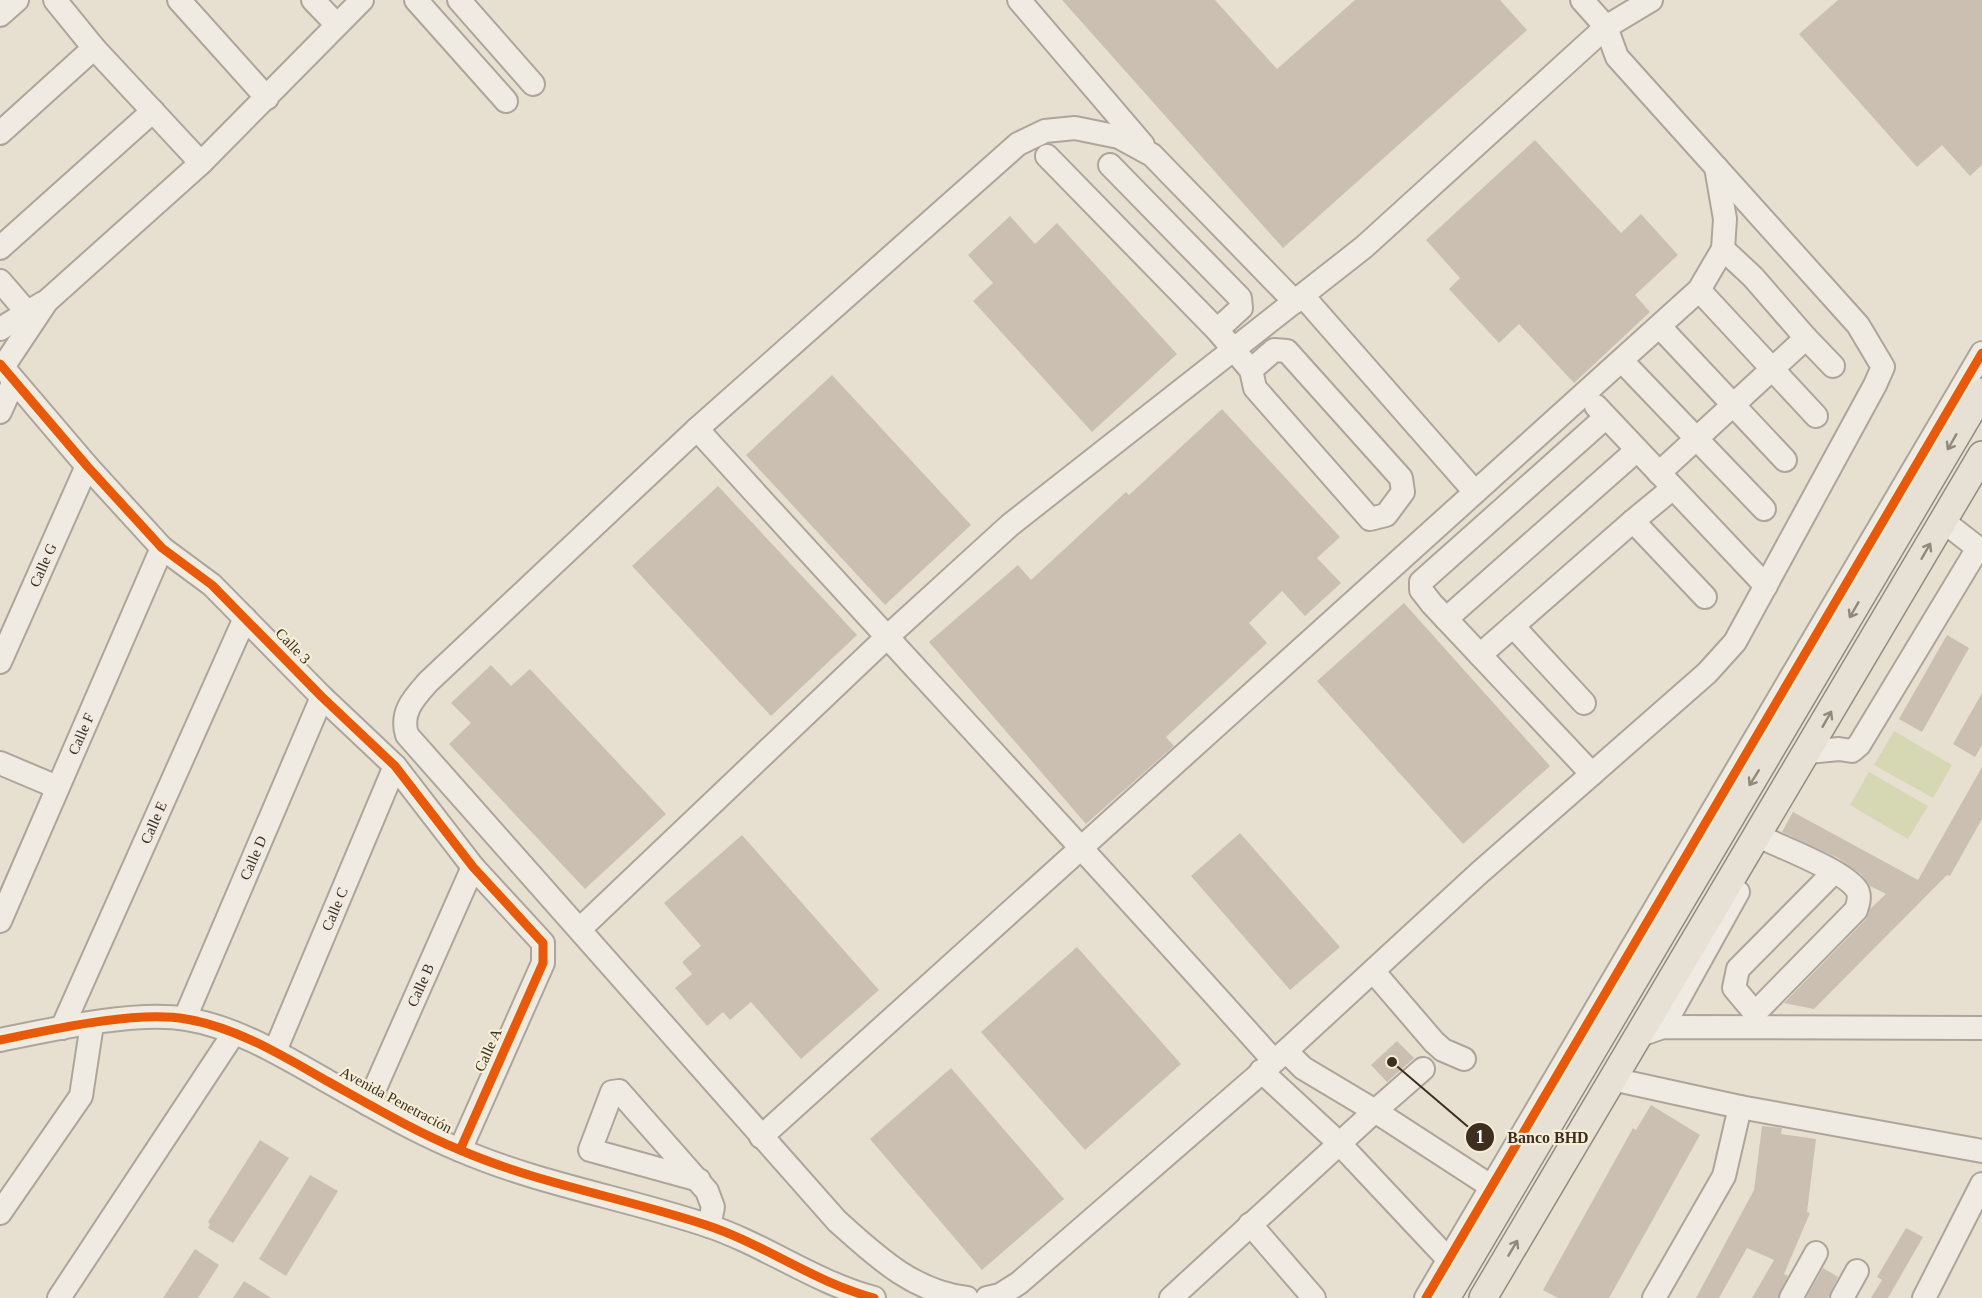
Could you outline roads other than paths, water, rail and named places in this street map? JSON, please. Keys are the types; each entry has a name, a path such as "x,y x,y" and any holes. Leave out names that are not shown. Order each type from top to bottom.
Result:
{"main road":[{"path":"1446,1298 1982,392"},
{"path":"1483,1298 1637,1036 1762,838 1808,752 1982,455"}],"street":[{"path":"0,15 17,0"},
{"path":"55,0 94,48 201,163"},
{"path":"179,0 267,98"},
{"path":"313,0 337,25"},
{"path":"0,328 47,301 201,163 362,0"},
{"path":"417,0 506,101"},
{"path":"459,0 533,84"},
{"path":"1019,0 1152,155 1299,299 1475,492"},
{"path":"987,1298 1000,1295 1019,1283 1274,1061 1707,673 1734,642 1875,385 1883,367 1858,325 1617,57 1606,27 1582,0"},
{"path":"580,929 886,638 1010,525 1364,247 1606,27 1651,0"},
{"path":"0,133 94,48"},
{"path":"0,248 153,111"},
{"path":"967,1298 928,1288 897,1273 837,1221 407,735 403,721 411,702 428,682 697,429 1018,144 1045,131 1075,128 1119,137 1152,155"},
{"path":"1047,156 1217,330 1251,370 1255,388 1370,519 1386,515 1404,492 1401,478 1287,351 1274,350 1251,370"},
{"path":"1110,165 1240,298 1241,308 1217,330"},
{"path":"761,1137 1699,290 1723,249 1725,219 1715,166"},
{"path":"1723,249 1752,277 1833,366"},
{"path":"0,281 26,311"},
{"path":"1699,290 1816,416"},
{"path":"0,412 6,371 47,301"},
{"path":"1660,327 1785,460"},
{"path":"1480,655 1633,521 1697,438 1806,338"},
{"path":"1425,1298 1982,353"},
{"path":"1622,361 1764,509"},
{"name":"Calle 3","path":"6,371 87,466 162,548 212,585 322,697 395,766 473,867 543,943 543,963"},
{"path":"1585,394 1766,586"},
{"path":"1592,774 1446,619 1421,590 1421,582 1606,417"},
{"path":"697,429 886,638 1082,846 1274,1061 1339,1143 1448,1259"},
{"path":"1446,619 1637,450"},
{"name":"Calle G","path":"0,662 87,466"},
{"path":"1633,521 1705,597"},
{"path":"1808,752 1839,749 1852,751 1858,745 1975,553 1974,545 1943,521"},
{"name":"Calle F","path":"0,921 162,548"},
{"name":"Calle E","path":"62,1028 245,618"},
{"path":"1513,626 1584,703"},
{"name":"Calle D","path":"185,1018 322,697"},
{"path":"0,763 57,787"},
{"name":"Calle C","path":"275,1051 395,766"},
{"path":"1663,1027 1762,838 1845,879 1858,892 1859,902 1856,910 1755,1020"},
{"name":"Calle B","path":"368,1104 473,867"},
{"path":"1755,1020 1734,988 1738,969 1833,873"},
{"name":"Calle A","path":"460,1150 543,963"},
{"path":"1372,971 1434,1042 1443,1050 1464,1059"},
{"name":"Avenida Penetración","path":"0,1040 92,1024 144,1018 185,1018 234,1033 275,1051 368,1104 460,1150 509,1168 709,1226 836,1286 874,1298"},
{"path":"1637,1036 1663,1027 1755,1020 1982,1028"},
{"path":"0,1213 81,1096 92,1024"},
{"path":"59,1298 234,1033"},
{"path":"1274,1061 1303,1068 1375,1111 1492,1187"},
{"path":"1171,1298 1423,1069"},
{"path":"1612,1079 1740,1107 1982,1151"},
{"path":"699,1180 590,1150 613,1090 620,1091 699,1180 713,1200 709,1226"},
{"path":"1654,1298 1724,1176 1740,1107"},
{"path":"1924,1298 1982,1184"},
{"path":"1250,1224 1314,1298"},
{"path":"1791,1298 1816,1253"},
{"path":"1842,1298 1857,1271"}],"place":[{"name":"Banco BHD","path":"1392,1062"}]}
